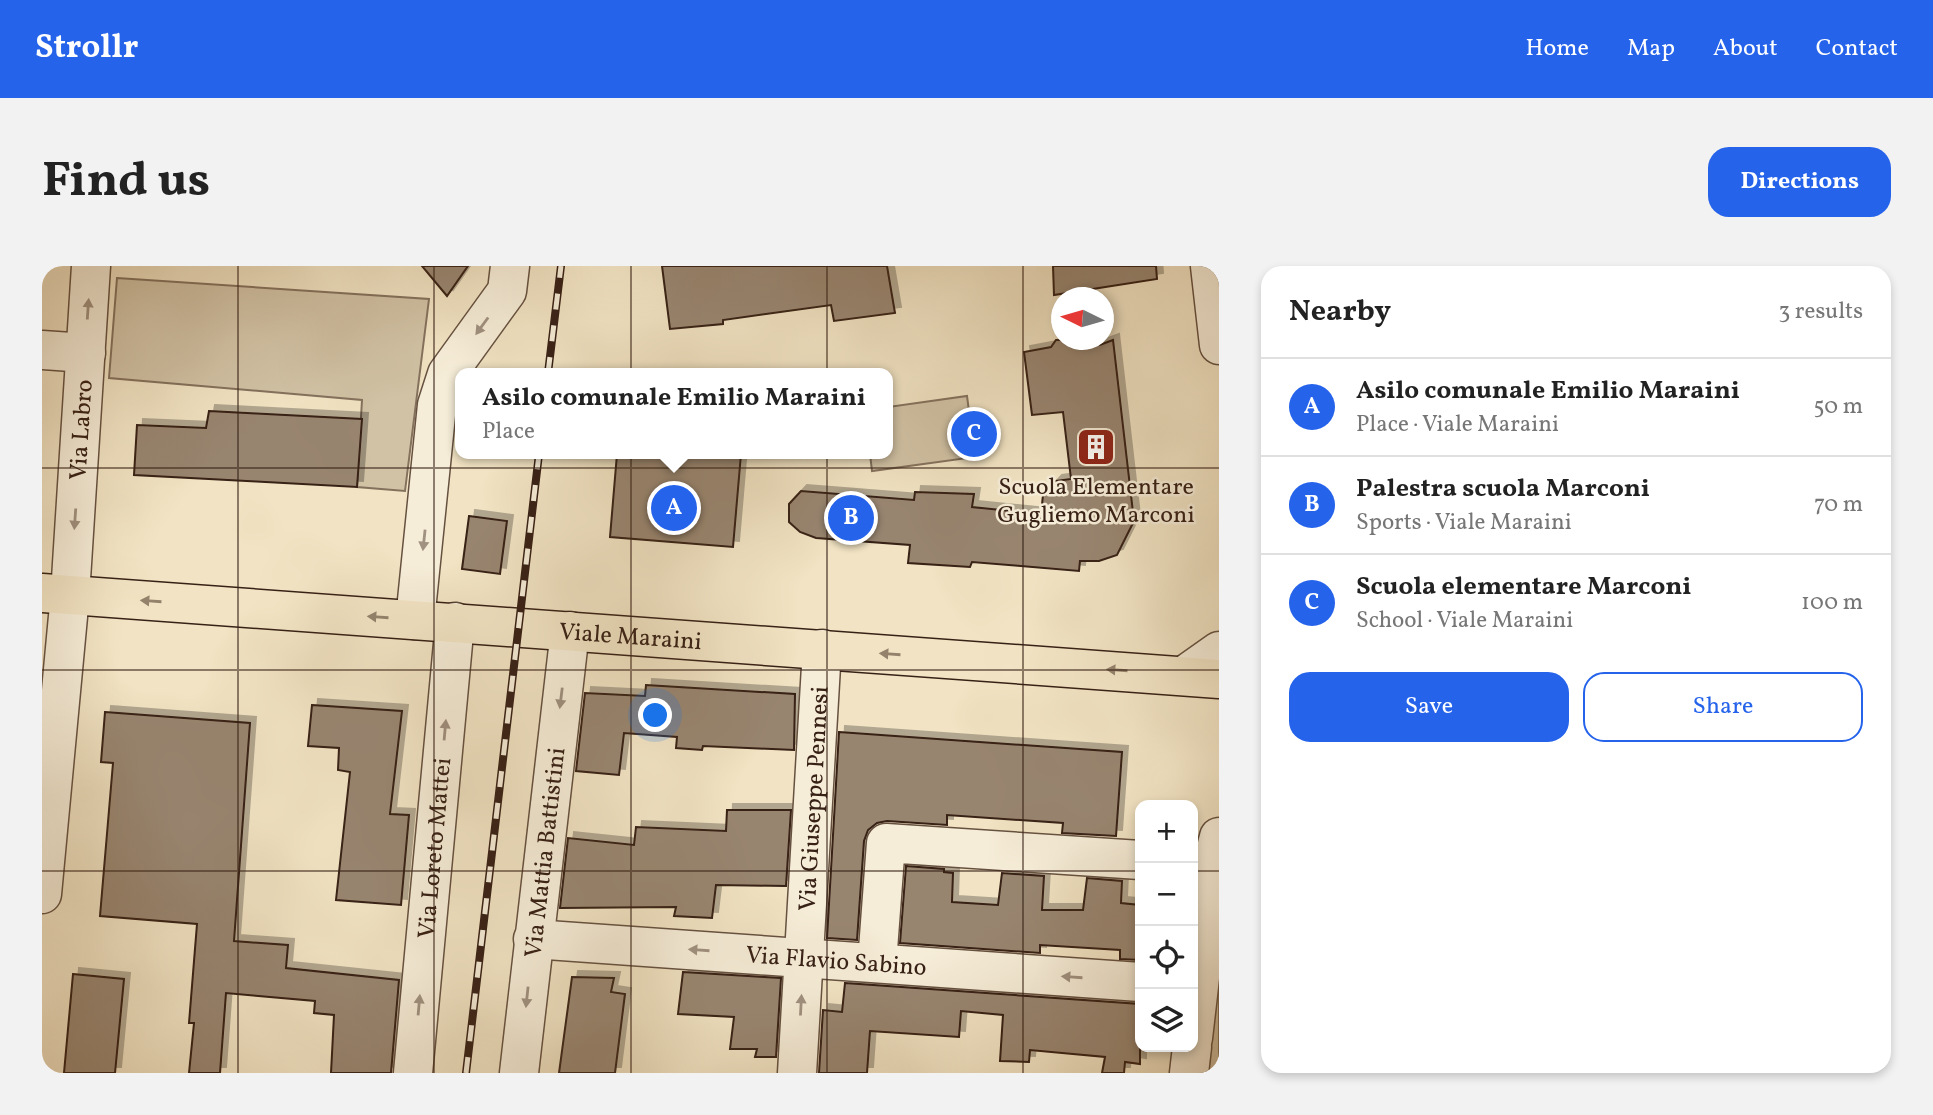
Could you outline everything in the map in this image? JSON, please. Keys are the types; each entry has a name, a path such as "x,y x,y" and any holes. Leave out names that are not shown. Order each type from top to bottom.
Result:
{"main road":[{"name":"Viale Maraini","path":"56,594 1202,677"}],"street":[{"name":"Via Labro","path":"42,894 56,594 86,353 91,266"},
{"path":"415,620 437,405 447,374 507,291 510,266"},
{"path":"1210,266 1219,345"},
{"path":"42,350 86,353"},
{"name":"Via Loreto Mattei","path":"413,1073 455,622"},
{"name":"Via Mattia Battistini","path":"519,1073 570,631"},
{"name":"Via Giuseppe Pennesi","path":"797,1073 822,649"},
{"path":"1202,677 1219,651"},
{"path":"877,963 886,844 1135,860"},
{"path":"1198,964 1208,855"},
{"name":"Via Flavio Sabino","path":"533,939 1135,982"},
{"path":"1189,1073 1191,1052"}],"shaded area":[{"path":"117,278 429,299 405,491 357,487 362,400 109,378"},
{"path":"967,396 975,457 872,471 871,459 893,459 893,406"},
{"path":"1219,961 1219,1073 1207,1073"}],"building":[{"path":"422,266 468,266 447,296"},
{"path":"662,266 887,266 895,313 834,321 831,305 723,320 723,324 670,329"},
{"path":"1053,266 1156,266 1157,279 1106,287 1054,287"},
{"name":"Scuola Elementare Gugliemo Marconi","path":"1051,347 1051,350 1114,349 1134,521 1117,555 1099,561 1080,561 1079,571 972,562 970,567 908,563 910,545 816,538 800,532 789,522 789,504 801,491 914,500 915,492 974,494 972,507 1041,514 1043,495 1056,481 1071,479 1063,412 1032,415 1024,352"},
{"path":"209,411 362,419 357,487 134,475 137,425 206,428"},
{"path":"617,459 741,459 733,547 610,537"},
{"path":"469,516 507,521 500,574 462,569"},
{"path":"646,685 795,694 794,750 703,746 702,750 676,748 677,737 624,733 619,775 576,771 585,693 645,696"},
{"path":"312,705 402,711 390,814 409,815 401,905 336,900 350,772 338,770 339,748 308,746"},
{"path":"105,712 250,723 234,941 288,945 286,968 399,980 391,1073 331,1073 334,1015 314,1013 315,1001 226,993 220,1073 189,1073 194,1023 189,1023 197,924 100,916 113,763 101,762"},
{"path":"839,732 1122,752 1116,836 1062,833 1063,823 947,815 947,825 887,821 877,823 868,830 864,841 857,940 827,938"},
{"path":"727,810 791,810 786,886 716,885 712,918 674,916 676,907 560,908 568,838 634,845 636,827 726,831"},
{"path":"906,866 944,869 944,872 953,873 952,902 998,905 1002,873 1044,876 1042,910 1083,910 1087,878 1122,881 1121,903 1135,904 1135,960 1120,959 1120,950 1040,945 1040,953 900,943"},
{"path":"683,972 781,978 776,1057 755,1057 757,1049 730,1049 734,1017 678,1014"},
{"path":"73,974 124,979 115,1073 64,1073"},
{"path":"572,977 614,978 611,992 625,994 615,1073 559,1073"},
{"path":"845,983 1135,1004 1135,1052 1140,1052 1140,1064 1125,1062 1124,1073 1102,1073 1105,1057 1030,1050 1029,1062 1000,1061 1003,1015 961,1011 959,1037 870,1031 867,1073 819,1073 823,1010 842,1012"}],"railway":[{"path":"549,368 561,266"},
{"path":"466,1073 538,459"}],"place":[{"name":"Scuola elementare Marconi","path":"974,434"},
{"name":"Scuola Elementare Gugliemo Marconi","path":"1096,447"},
{"name":"Asilo comunale Emilio Maraini","path":"674,508"},
{"name":"Palestra scuola Marconi","path":"851,518"}]}
